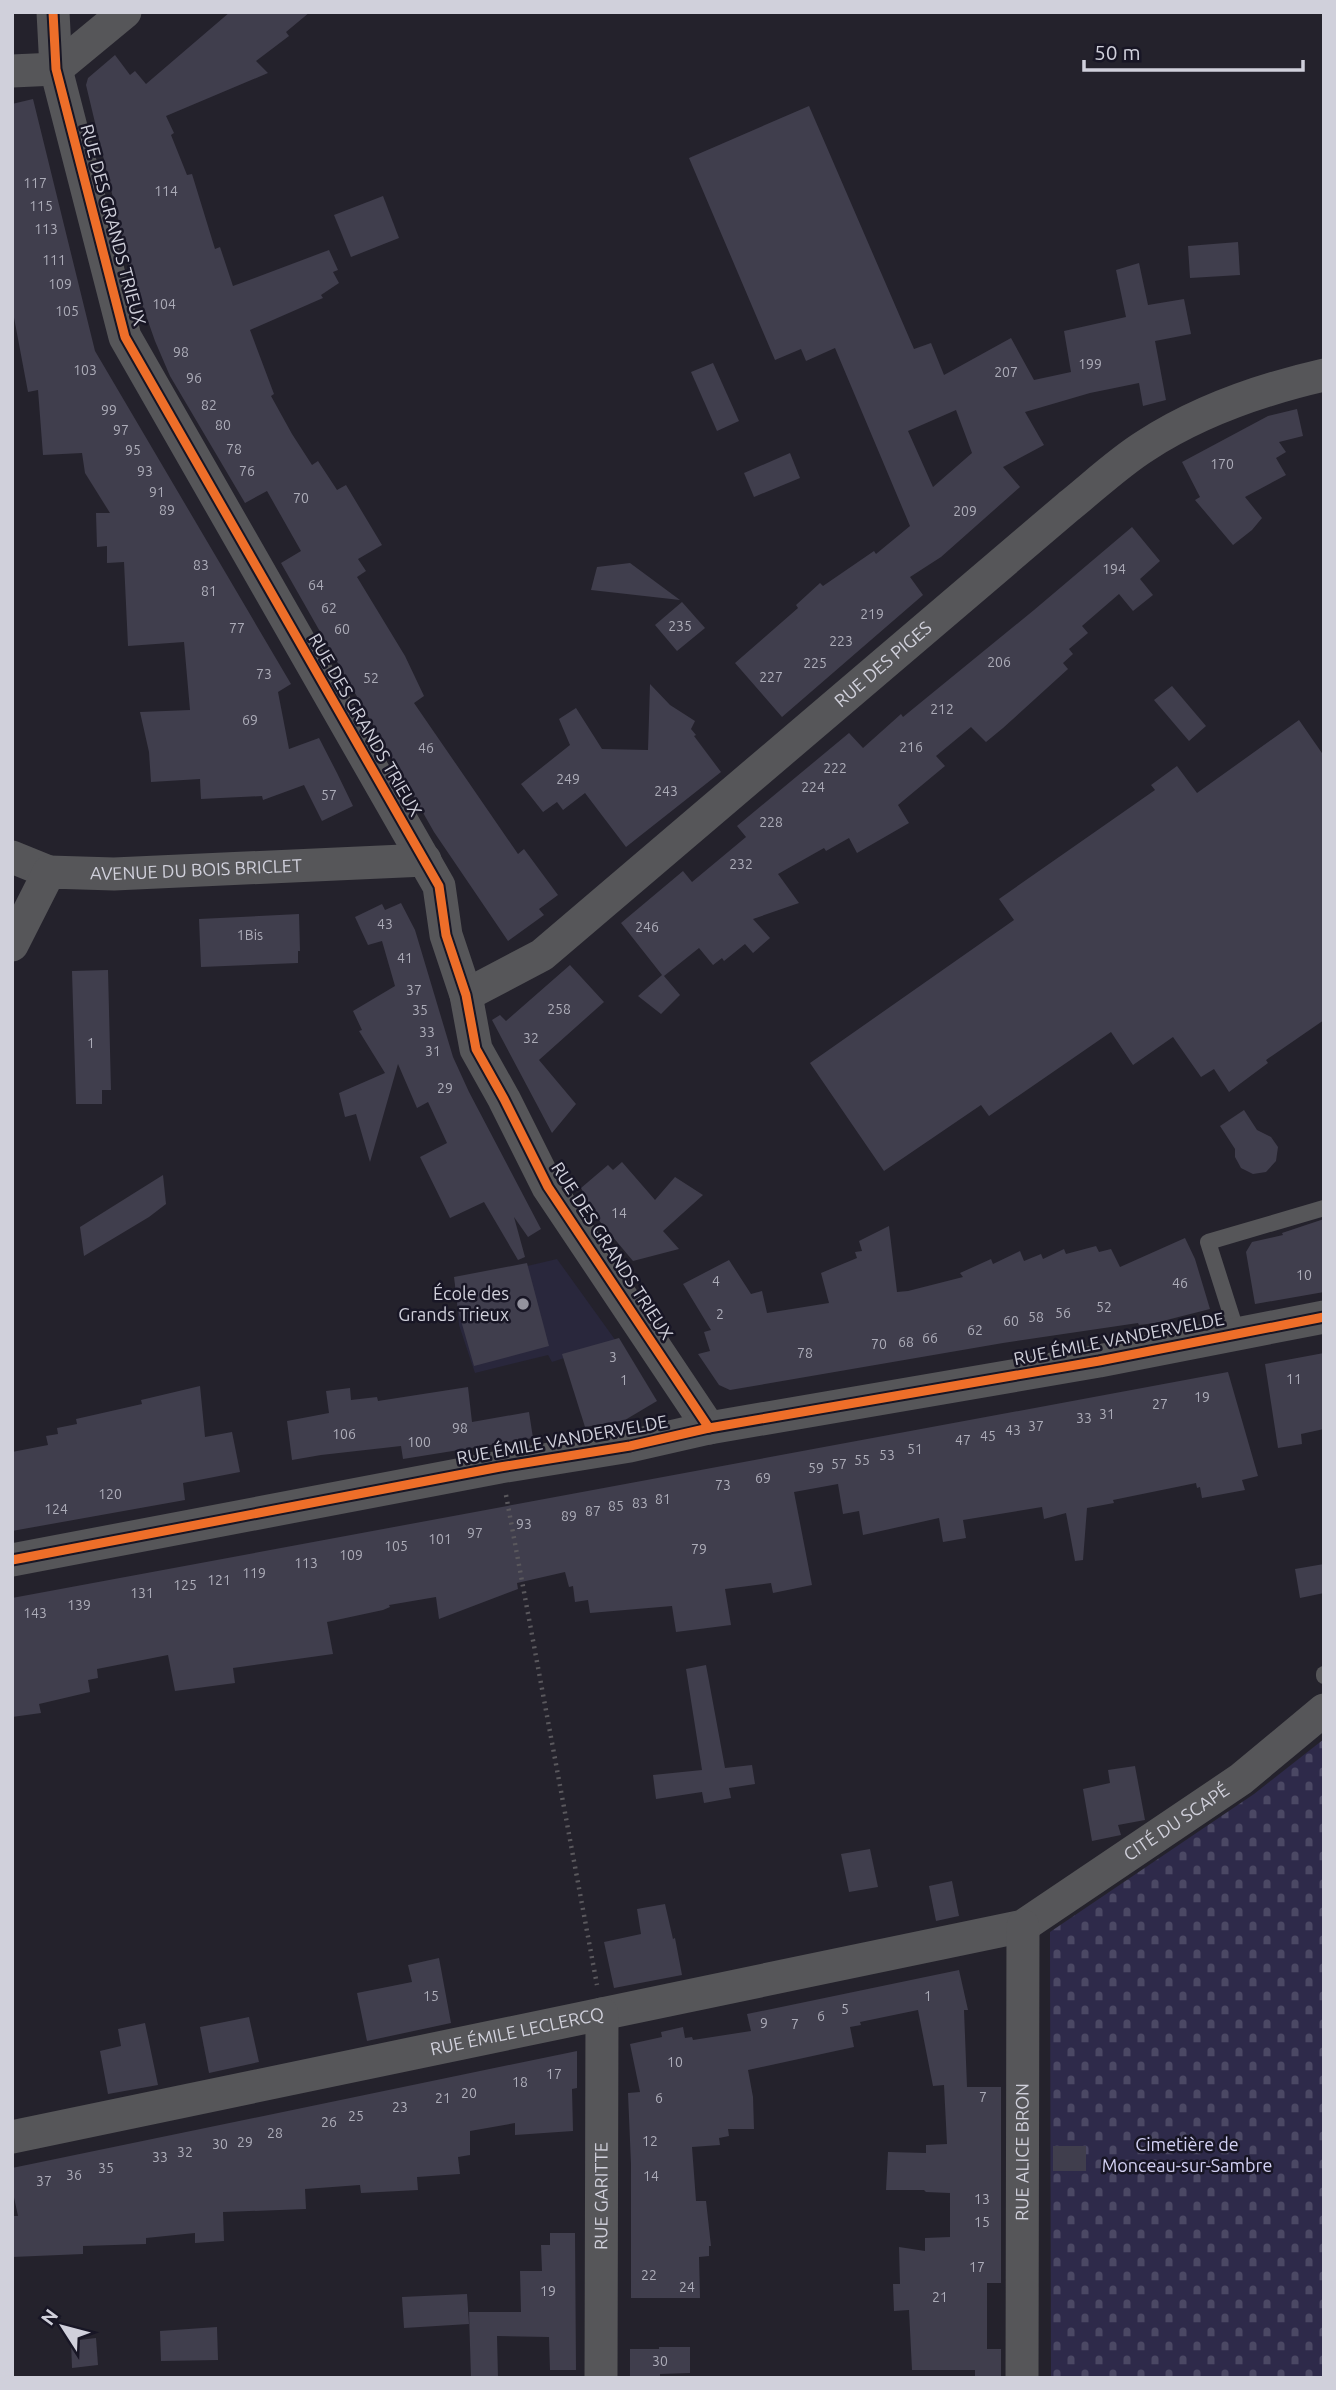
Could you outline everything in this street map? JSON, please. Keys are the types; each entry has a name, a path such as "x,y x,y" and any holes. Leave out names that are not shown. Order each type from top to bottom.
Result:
{"street":[{"name":"RUE DES GRANDS TRIEUX","path":"53,12 56,69 125,337 439,886 446,935 466,995 476,1049 505,1099 548,1187 709,1428"},
{"path":"12,71 56,69 125,12"},
{"name":"RUE DES PIGES","path":"466,995 542,955 1048,524 1145,446 1215,409 1281,385 1324,375"},
{"name":"AVENUE DU BOIS BRICLET","path":"12,857 50,872 114,874 425,860"},
{"path":"12,945 50,872"},
{"name":"RUE ÉMILE VANDERVELDE","path":"12,1560 500,1467 630,1446 709,1428 1085,1363 1324,1317"},
{"name":"CITÉ DU SCAPÉ","path":"1023,1926 1241,1779 1324,1710"},
{"name":"RUE ÉMILE LECLERCQ","path":"12,2137 1023,1926"},
{"name":"RUE ALICE BRON","path":"1022,2378 1023,1926"},
{"name":"RUE GARITTE","path":"601,2378 602,2014"}],"lane":[{"path":"1237,1333 1208,1242 1324,1208"}],"path":[{"path":"500,1467 602,2014"}],"shaded area":[{"name":"École des Grands Trieux","path":"557,1259 616,1341 552,1362 548,1355 475,1373 459,1325 455,1283"}],"green space":[{"name":"Cimetière de Monceau-sur-Sambre","path":"1324,1739 1324,2378 1051,2378 1050,1932 1254,1794"}],"building":[{"path":"230,12 310,12 286,32 289,36 256,61 268,73 166,116 174,133 171,135 187,175 192,174 215,249 220,247 233,286 329,250 338,270 333,272 339,283 321,295 323,298 250,330 274,394 271,396 292,434 312,465 318,461 337,490 346,485 382,545 358,559 366,571 357,577 405,656 424,696 414,703 518,854 524,849 558,895 539,909 544,915 508,941 434,832 281,563 301,551 267,491 245,503 170,376 131,273 86,85 88,78 115,55 130,75 135,71 146,84"},
{"path":"33,99 95,351 291,684 278,692 289,749 319,738 353,806 322,821 304,785 263,800 262,796 201,799 200,779 151,782 149,752 140,712 190,710 184,642 128,646 124,562 107,563 107,546 97,547 96,513 110,513 85,473 82,453 43,455 38,390 28,392 12,307 12,104"},
{"path":"809,106 914,349 931,343 944,375 1011,338 1034,380 1071,372 1064,331 1126,317 1116,270 1139,263 1148,305 1184,299 1191,334 1155,341 1166,400 1143,406 1139,383 1090,393 1025,412 1044,445 1003,467 1020,487 941,557 910,577 923,595 782,717 735,663 798,608 796,605 820,583 823,586 874,551 876,554 910,526 835,348 806,361 801,349 775,360 689,158","holes":["956,410 972,453 933,487 908,431"]},
{"path":"383,196 399,238 351,257 334,215"},
{"path":"1238,242 1240,275 1190,278 1188,246"},
{"path":"713,363 739,421 717,431 691,372"},
{"path":"1297,409 1303,436 1279,442 1286,452 1276,458 1286,475 1245,497 1262,518 1233,545 1195,500 1200,497 1182,462 1268,416"},
{"path":"790,453 800,478 754,497 744,473"},
{"path":"1132,527 1160,561 1140,579 1153,595 1133,611 1119,594 1082,626 1088,633 1069,649 1073,654 1063,663 1068,669 1003,728 986,742 971,727 936,756 945,766 898,805 909,823 857,853 849,838 826,851 824,848 778,874 799,903 753,919 770,938 753,953 745,944 724,961 722,958 713,965 699,948 664,976 680,995 661,1014 638,996 662,975 621,923 683,871 692,882 746,837 737,826 849,733 863,748 901,714 903,717"},
{"path":"630,563 680,600 591,590 597,567"},
{"path":"682,602 705,628 677,651 655,625"},
{"path":"650,684 670,705 695,721 691,729 696,735 694,736 721,772 626,847 585,793 563,810 557,802 543,812 521,784 570,745 559,719 576,708 602,749 648,750"},
{"path":"1172,686 1206,726 1189,741 1154,700"},
{"path":"1299,720 1324,756 1324,1020 1266,1060 1268,1063 1229,1092 1214,1069 1201,1077 1173,1037 1133,1065 1111,1032 989,1116 981,1105 884,1171 810,1063 1014,920 999,899 1155,790 1151,785 1177,766 1197,793"},
{"path":"401,903 415,930 453,1057 541,1229 528,1237 514,1217 525,1257 518,1260 484,1202 450,1218 420,1157 447,1143 428,1102 417,1108 398,1064 370,1162 356,1114 345,1117 339,1093 385,1073 359,1031 362,1030 353,1011 395,986 382,941 368,945 355,917 382,904 385,910"},
{"path":"299,914 298,963 201,967 199,919"},
{"path":"570,965 604,1002 539,1060 576,1104 552,1133 492,1020 500,1015 506,1021"},
{"path":"108,970 111,1090 102,1090 102,1104 76,1104 72,971"},
{"path":"1244,1110 1257,1130 1271,1137 1278,1147 1276,1161 1266,1172 1253,1174 1241,1168 1235,1157 1235,1149 1220,1126"},
{"path":"622,1162 655,1200 675,1177 703,1195 663,1231 679,1249 633,1261 597,1218 581,1188 608,1165 613,1170"},
{"path":"163,1175 166,1204 84,1256 80,1227"},
{"path":"1324,1219 1324,1292 1255,1304 1246,1252 1252,1242 1283,1235 1282,1233"},
{"path":"889,1226 897,1292 963,1277 960,1273 991,1259 993,1264 1020,1251 1024,1261 1041,1254 1043,1259 1064,1249 1066,1254 1096,1246 1099,1252 1111,1249 1120,1267 1185,1238 1195,1259 1210,1309 1155,1323 1138,1323 1003,1343 730,1390 719,1385 698,1354 710,1351 704,1332 711,1330 683,1284 729,1260 751,1294 762,1291 767,1313 829,1303 821,1273 857,1258 855,1252 862,1251 859,1241"},
{"path":"527,1263 549,1346 474,1366 458,1310 454,1277"},
{"path":"619,1338 657,1401 625,1420 585,1427 562,1354"},
{"path":"1324,1353 1324,1429 1301,1434 1302,1444 1278,1448 1265,1364"},
{"path":"1228,1372 1258,1476 1242,1480 1245,1490 1202,1498 1200,1487 1197,1488 1196,1483 1087,1508 1083,1560 1075,1561 1066,1513 1044,1519 1042,1507 963,1520 966,1538 943,1542 939,1518 863,1535 859,1511 843,1514 838,1484 794,1492 812,1585 773,1593 771,1583 725,1589 731,1625 676,1632 672,1606 590,1613 588,1600 575,1602 573,1586 569,1587 565,1572 517,1583 518,1589 439,1619 436,1597 389,1605 390,1607 383,1610 327,1622 333,1654 233,1668 235,1683 175,1691 168,1655 97,1669 98,1678 88,1680 90,1692 39,1704 41,1713 12,1717 12,1598"},
{"path":"200,1386 205,1437 232,1432 240,1472 183,1483 185,1500 12,1531 12,1452 48,1445 46,1436 58,1434 57,1428 77,1424 76,1419 142,1404 141,1400"},
{"path":"468,1387 472,1422 529,1412 533,1438 403,1459 401,1446 292,1460 287,1421 329,1413 326,1391 350,1388 351,1400 377,1397 378,1401"},
{"path":"1324,1564 1324,1593 1300,1598 1295,1569"},
{"path":"706,1665 725,1768 752,1765 755,1784 729,1788 731,1798 704,1803 702,1792 656,1799 653,1775 702,1770 686,1669"},
{"path":"1135,1766 1145,1820 1118,1825 1121,1835 1092,1841 1083,1789 1110,1783 1108,1770"},
{"path":"870,1849 878,1887 849,1892 841,1854"},
{"path":"952,1881 959,1916 936,1921 929,1886"},
{"path":"665,1904 682,1975 614,1988 604,1942 641,1934 637,1909"},
{"path":"439,1958 451,2023 367,2041 357,1993 412,1982 408,1965"},
{"path":"959,1970 968,2010 964,2010 967,2087 1001,2087 1001,2283 987,2283 987,2349 1001,2349 1001,2378 975,2378 975,2370 912,2370 909,2310 894,2311 893,2284 900,2284 899,2247 925,2251 925,2238 950,2237 950,2193 886,2190 888,2152 926,2153 926,2145 947,2144 944,2085 933,2086 918,2010 860,2022 861,2025 850,2027 854,2047 748,2070 753,2097 754,2129 728,2129 729,2136 719,2138 720,2145 692,2147 696,2201 706,2201 711,2246 709,2256 699,2257 700,2298 631,2298 628,2093 640,2092 630,2044 662,2037 661,2032 683,2027 685,2038 692,2037 693,2040 751,2031 747,2014"},
{"path":"249,2017 259,2062 209,2073 200,2027"},
{"path":"145,2023 158,2085 108,2094 100,2051 121,2046 118,2029"},
{"path":"577,2051 577,2088 572,2089 573,2131 515,2135 515,2123 470,2131 470,2155 458,2157 460,2174 417,2177 418,2190 361,2193 360,2185 305,2189 306,2209 223,2212 224,2241 195,2243 195,2233 146,2238 146,2244 83,2246 83,2254 12,2257 13,2216 18,2216 12,2188 12,2168"},
{"path":"1053,2146 1086,2146 1086,2171 1053,2171"},
{"path":"550,2233 575,2233 576,2370 550,2370 549,2337 497,2336 498,2378 471,2378 469,2312 521,2312 520,2271 542,2271 541,2245 550,2245"},
{"path":"467,2294 469,2324 404,2328 402,2297"},
{"path":"217,2327 218,2360 161,2361 160,2331"},
{"path":"96,2338 98,2365 72,2368 71,2341"},
{"path":"690,2347 690,2373 660,2374 660,2378 630,2378 630,2349"}],"cycle path":[{"path":"53,12 56,69 125,337 439,886 446,935 466,995 476,1049 548,1187 709,1428"},
{"path":"12,1560 500,1467 630,1446 709,1428 1099,1361 1324,1317"}],"place":[{"name":"École des Grands Trieux","path":"523,1304"}]}
